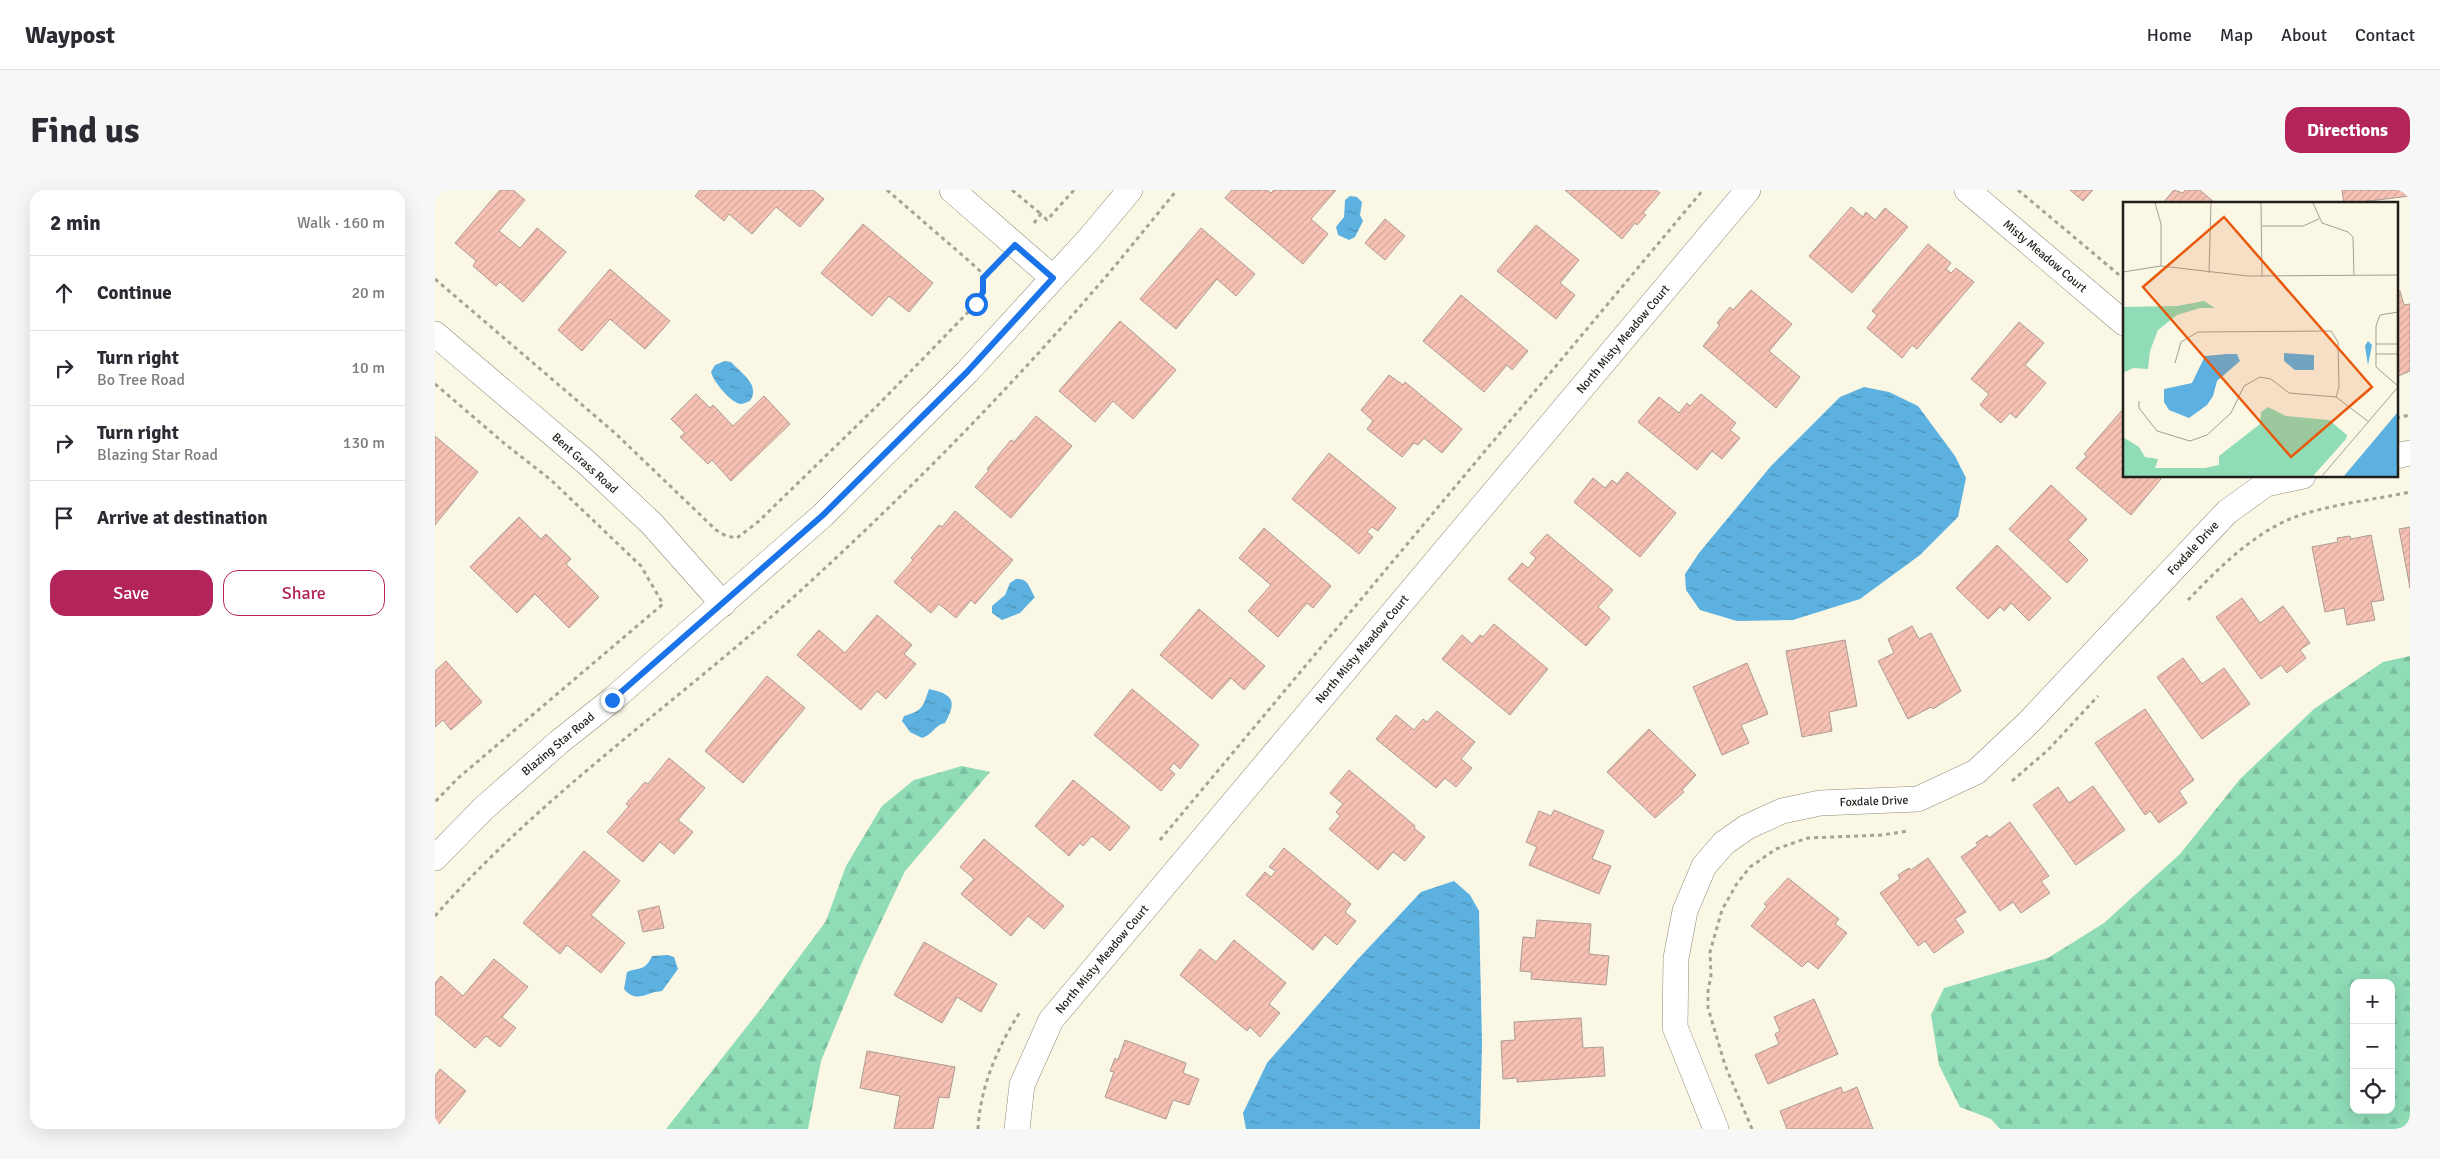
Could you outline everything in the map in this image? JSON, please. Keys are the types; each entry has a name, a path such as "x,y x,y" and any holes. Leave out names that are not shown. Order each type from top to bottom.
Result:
{"street":[{"path":"952,190 1053,278"},
{"name":"Blazing Star Road","path":"435,858 484,808 559,742 612,700 723,604 823,515 889,452 967,372 1130,190"},
{"name":"North Misty Meadow Court","path":"1017,1129 1022,1085 1051,1020 1748,190"},
{"name":"Misty Meadow Court","path":"1967,190 2123,322"},
{"name":"Bent Grass Road","path":"435,334 595,470 652,524 723,604"},
{"path":"2397,456 2410,453"},
{"name":"Foxdale Drive","path":"1716,1129 1675,1027 1676,958 1685,910 1704,866 1724,843 1747,827 1783,811 1820,803 1918,799 1975,772 2029,722 2227,512 2265,480 2284,478"}],"path":[{"path":"435,279 615,433 716,530 726,536 737,538 759,521 879,404 976,304 983,292 983,278 980,271 887,190"},
{"path":"1012,190 1047,220 1074,190"},
{"path":"2018,190 2123,278"},
{"path":"983,278 1015,245 1041,214"},
{"path":"435,384 505,444 551,480 641,566 663,604 471,767 435,802"},
{"path":"2397,418 2410,415"}],"green space":[{"path":"2410,656 2410,1129 2000,1129 1991,1119 1960,1107 1939,1065 1931,1015 1944,988 2048,958 2104,923 2180,854 2240,779 2314,709 2383,662"},
{"path":"962,766 990,772 905,871 862,962 821,1061 808,1129 666,1129 760,1010 826,921 846,866 882,806 914,780"}],"water":[{"path":"1350,196 1357,197 1362,202 1360,215 1363,221 1355,237 1349,240 1338,235 1336,227 1344,217 1345,200"},
{"path":"725,361 731,362 748,380 753,390 750,401 742,404 733,401 715,381 711,372 715,365"},
{"path":"1864,387 1889,392 1918,406 1955,456 1966,478 1958,517 1920,555 1860,599 1793,620 1737,621 1700,610 1686,590 1685,574 1699,553 1771,466 1840,397"},
{"path":"1016,579 1024,580 1035,597 1020,613 1002,620 992,613 992,606 1005,595 1010,583"},
{"path":"929,689 948,696 952,703 945,723 922,738 910,732 902,721 904,716 919,710"},
{"path":"1454,881 1470,895 1479,911 1482,1043 1480,1129 1246,1129 1243,1113 1267,1063 1358,959 1421,892"},
{"path":"668,955 674,957 678,969 662,991 642,996 633,996 624,989 627,972 644,967 652,956"}],"building":[{"path":"500,190 513,190 525,200 499,231 520,248 537,228 566,252 523,302 500,282 496,286 473,266 476,261 455,243"},
{"path":"700,190 813,190 824,199 800,227 776,207 752,234 729,214 724,221 695,196"},
{"path":"1232,190 1267,190 1271,193 1274,190 1336,190 1311,219 1328,234 1303,264 1225,198"},
{"path":"1565,190 1656,190 1660,193 1643,213 1646,215 1637,225 1635,223 1622,239"},
{"path":"2070,190 2093,190 2083,201"},
{"path":"2174,190 2183,193 2185,190 2200,190 2214,202 2164,202"},
{"path":"2342,190 2410,190 2410,196 2360,202 2344,202"},
{"path":"1851,207 1863,217 1866,212 1875,220 1885,208 1908,227 1852,293 1809,256"},
{"path":"1385,219 1405,236 1385,260 1365,243"},
{"path":"863,224 933,283 909,312 889,296 872,316 821,273"},
{"path":"1536,225 1579,260 1560,283 1575,295 1556,319 1497,271"},
{"path":"1201,228 1255,274 1236,296 1217,279 1176,329 1140,299"},
{"path":"1928,244 1951,263 1946,269 1951,273 1956,268 1974,282 1917,349 1912,345 1902,358 1867,328 1877,315 1872,311"},
{"path":"610,269 670,321 645,349 610,319 582,351 558,330"},
{"path":"1751,290 1792,324 1769,351 1800,377 1776,408 1703,346 1720,325 1717,323 1730,307 1733,310"},
{"path":"2400,291 2404,305 2410,304 2410,371 2397,377 2397,292"},
{"path":"1461,295 1528,351 1512,370 1507,365 1484,392 1423,341"},
{"path":"1120,321 1176,370 1133,419 1113,401 1095,422 1059,391"},
{"path":"2019,322 2044,343 2025,365 2046,383 2016,418 2010,413 2001,423 1980,405 1989,394 1971,379"},
{"path":"1389,375 1403,385 1405,382 1462,429 1442,453 1424,438 1418,445 1414,443 1402,457 1367,429 1373,421 1361,410"},
{"path":"696,394 710,408 713,405 733,426 764,396 790,424 731,481 712,460 708,464 680,437 685,433 671,419"},
{"path":"1701,394 1736,423 1730,430 1740,438 1722,459 1712,451 1697,470 1638,422 1659,397 1679,413 1687,403 1690,406"},
{"path":"2123,409 2123,478 2161,479 2131,515 2076,468 2087,456 2084,454"},
{"path":"1036,416 1072,446 1011,518 975,487 1011,440 1014,442"},
{"path":"435,436 478,472 435,525"},
{"path":"1329,453 1396,508 1378,531 1372,527 1367,532 1373,537 1359,554 1292,499"},
{"path":"1627,472 1676,513 1640,557 1574,502 1593,478 1605,488 1612,480 1617,484"},
{"path":"2051,485 2087,519 2068,540 2088,560 2067,583 2009,529"},
{"path":"955,511 1013,560 975,604 971,600 956,618 939,604 931,613 894,582 913,560 911,558 939,525 942,527"},
{"path":"519,517 541,539 546,534 571,559 566,564 599,597 569,628 535,594 517,613 470,567"},
{"path":"2410,527 2410,588 2399,529"},
{"path":"1264,528 1331,586 1313,608 1307,603 1278,637 1248,611 1271,585 1239,558"},
{"path":"1547,534 1613,590 1598,607 1610,618 1586,646 1508,579 1522,563 1528,568 1536,558 1530,553"},
{"path":"2371,535 2384,600 2371,602 2375,620 2347,625 2344,608 2325,612 2312,547 2338,542 2337,538 2350,536 2351,539"},
{"path":"1997,545 2051,598 2029,621 2011,603 2004,611 2000,607 1988,619 1956,588"},
{"path":"2242,598 2260,623 2283,606 2310,643 2300,650 2306,658 2287,673 2281,665 2261,679 2216,617"},
{"path":"1199,609 1265,666 1244,690 1231,678 1212,699 1160,655"},
{"path":"877,615 912,645 904,654 916,664 886,699 877,691 861,710 797,655 819,630 845,653"},
{"path":"1494,624 1548,669 1510,715 1442,659 1462,635 1472,644 1480,635 1483,637"},
{"path":"1912,626 1919,639 1931,633 1961,691 1933,709 1931,707 1908,719 1878,661 1894,653 1888,639"},
{"path":"1845,640 1857,706 1829,712 1832,731 1802,737 1786,651"},
{"path":"2183,658 2202,684 2224,668 2250,704 2202,739 2157,677"},
{"path":"446,661 482,702 451,730 443,720 435,727 435,671"},
{"path":"1747,663 1768,714 1741,725 1749,743 1722,755 1693,687"},
{"path":"767,676 805,708 743,783 705,751"},
{"path":"1132,689 1199,745 1180,769 1174,763 1169,769 1175,774 1161,791 1094,735"},
{"path":"2145,709 2194,780 2179,791 2187,803 2159,823 2150,811 2145,815 2095,743"},
{"path":"1437,711 1475,742 1461,759 1472,768 1456,787 1445,778 1436,788 1376,739 1396,715 1414,730 1423,719 1427,722"},
{"path":"1649,729 1696,775 1682,790 1684,792 1655,818 1607,772"},
{"path":"669,758 705,788 678,820 693,832 674,854 660,842 643,862 607,832 629,806 626,804 645,782 648,784"},
{"path":"1349,770 1415,826 1414,828 1425,837 1405,861 1393,852 1378,870 1329,829 1340,816 1336,812 1343,804 1330,793"},
{"path":"1073,780 1130,827 1110,851 1092,836 1083,846 1080,843 1069,856 1035,826"},
{"path":"2093,786 2125,830 2076,865 2033,805 2058,787 2069,803"},
{"path":"1554,810 1604,831 1592,859 1611,866 1599,894 1529,865 1537,847 1526,842 1539,811 1551,816"},
{"path":"2010,822 2049,876 2041,881 2050,893 2021,913 2013,902 2000,911 1961,857 1978,845 1976,843 1987,835 1989,838"},
{"path":"984,839 1064,906 1044,929 1028,916 1011,936 961,894 974,879 960,867"},
{"path":"1284,848 1351,904 1345,912 1356,921 1337,945 1325,935 1313,950 1246,895 1265,872 1271,877 1276,871 1269,867"},
{"path":"584,851 620,881 591,915 625,943 601,973 567,945 560,954 523,923"},
{"path":"1928,858 1966,912 1955,919 1964,932 1934,953 1925,941 1918,946 1880,893 1900,879 1898,875 1909,868 1911,870"},
{"path":"1788,878 1839,919 1835,924 1847,933 1818,969 1808,961 1802,967 1751,926 1767,906 1764,904"},
{"path":"659,906 664,928 643,932 638,911"},
{"path":"1537,920 1591,924 1589,954 1609,956 1606,985 1531,979 1532,972 1520,971 1523,937 1535,938"},
{"path":"1234,940 1286,983 1269,1004 1280,1013 1260,1037 1250,1027 1247,1031 1180,975 1200,949 1216,962"},
{"path":"924,942 997,984 981,1012 957,997 942,1023 894,995"},
{"path":"494,959 528,987 502,1017 516,1028 500,1047 486,1036 475,1048 435,1014 435,983 441,976 463,996"},
{"path":"1814,999 1838,1054 1768,1084 1755,1055 1779,1044 1775,1034 1780,1031 1774,1017"},
{"path":"1581,1018 1583,1048 1603,1047 1605,1076 1517,1082 1517,1078 1503,1079 1501,1041 1515,1040 1514,1022"},
{"path":"1125,1040 1186,1063 1183,1073 1199,1079 1189,1105 1173,1100 1166,1119 1105,1097 1114,1072 1110,1071 1115,1058 1118,1060"},
{"path":"867,1051 955,1067 949,1098 939,1097 933,1129 894,1129 900,1096 860,1088"},
{"path":"440,1069 466,1091 435,1129 435,1076"},
{"path":"1841,1087 1843,1093 1857,1087 1873,1129 1787,1129 1780,1111"}],"route":[{"path":"612,700 823,515 889,452 967,372 1053,278 1015,245 983,278 985,284 983,292 976,304"}]}
